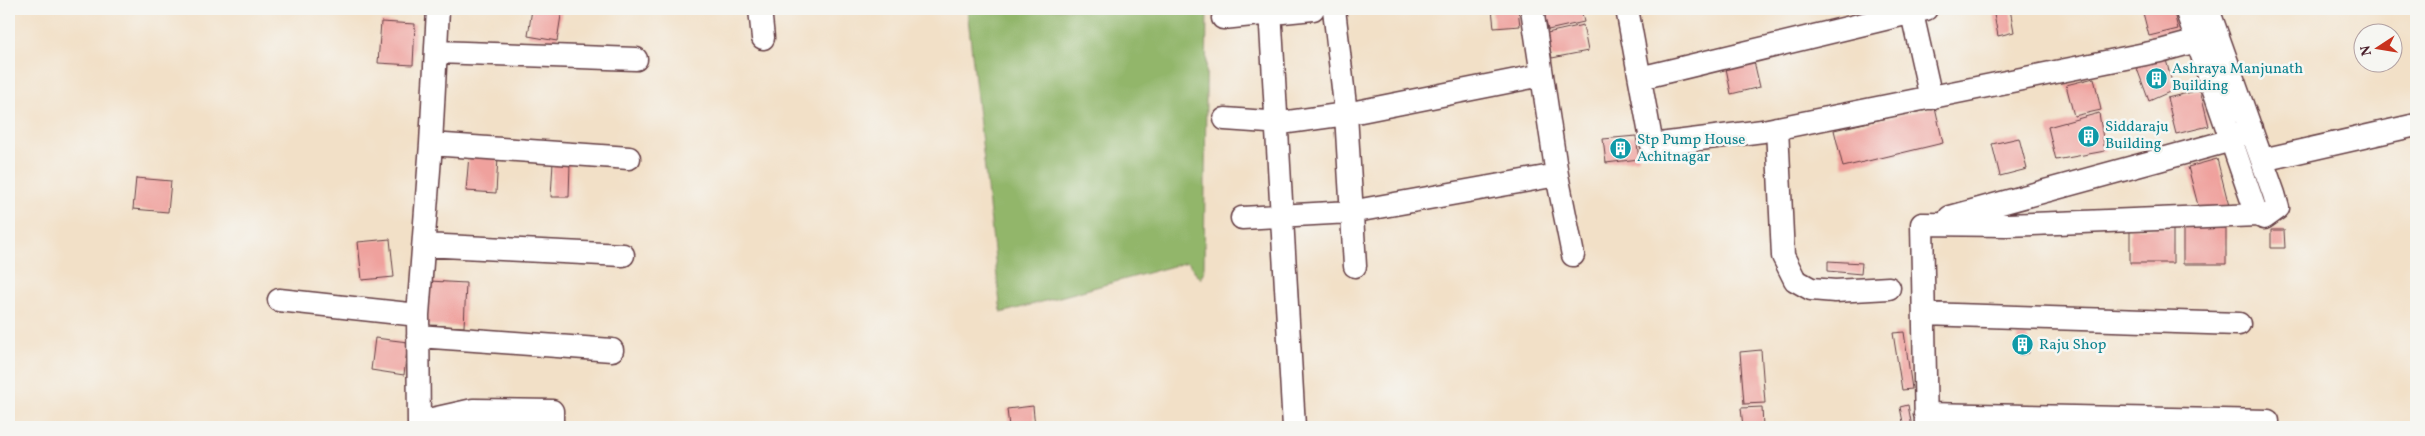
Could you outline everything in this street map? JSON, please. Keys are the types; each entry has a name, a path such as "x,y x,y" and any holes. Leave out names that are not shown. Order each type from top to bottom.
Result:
{"street":[{"path":"438,9 432,144 418,326 419,425 473,410 552,411 552,427"},
{"path":"760,9 763,38"},
{"path":"1222,18 1270,11 1313,9"},
{"path":"1334,9 1346,114 1350,212 1355,266"},
{"path":"1532,9 1557,175 1573,256"},
{"path":"1627,9 1652,145 1777,128 2160,51 2197,41"},
{"path":"1922,224 2007,224 2257,215 2264,218 2278,208 2262,160 2242,134 2197,41 2186,9"},
{"path":"2208,9 2242,134 2257,215"},
{"path":"1640,78 1916,10 1930,98"},
{"path":"1270,11 1294,427"},
{"path":"436,52 636,59"},
{"path":"1225,119 1276,122 1346,114 1542,75"},
{"path":"2262,160 2416,125"},
{"path":"1777,128 1783,256 1795,280 1811,289 1834,291 1889,288"},
{"path":"1922,224 2242,134"},
{"path":"432,144 629,158"},
{"path":"1242,218 1350,212 1557,175"},
{"path":"1922,224 1925,421 2268,421"},
{"path":"424,245 623,255"},
{"path":"279,300 418,326 612,350"},
{"path":"1924,314 2239,324"}],"green space":[{"path":"967,9 1207,9 1204,270 1200,279 1188,262 1001,313"}],"building":[{"path":"532,9 562,9 557,41 528,36"},
{"path":"1492,9 1518,9 1520,26 1494,28"},
{"path":"1543,9 1581,9 1584,22 1548,30"},
{"path":"1993,9 2010,9 2014,32 1998,36"},
{"path":"2142,9 2173,9 2178,29 2149,36"},
{"path":"381,22 415,24 413,65 378,63"},
{"path":"1583,25 1588,51 1552,58 1547,33"},
{"name":"Ashraya Manjunath Building","path":"2165,56 2174,90 2149,101 2136,66"},
{"path":"1753,57 1760,87 1731,94 1725,63"},
{"path":"2094,78 2101,110 2074,116 2066,85"},
{"path":"2200,90 2209,126 2176,134 2167,98"},
{"path":"1935,107 1943,143 1843,167 1834,130"},
{"path":"2099,113 2105,151 2056,160 2048,127"},
{"name":"Stp Pump House Achitnagar","path":"1636,136 1639,159 1606,163 1603,139"},
{"path":"2019,138 2027,169 2000,176 1992,144"},
{"path":"469,155 498,157 496,193 466,191"},
{"path":"2217,159 2229,206 2200,213 2188,167"},
{"path":"553,162 570,163 569,197 551,197"},
{"path":"136,178 171,181 168,212 133,209"},
{"path":"2183,227 2226,227 2226,264 2183,264"},
{"path":"2130,228 2173,228 2173,263 2130,263"},
{"path":"2271,230 2284,230 2285,248 2271,248"},
{"path":"390,239 394,277 362,280 358,242"},
{"path":"1828,261 1862,263 1861,274 1828,271"},
{"path":"429,281 466,283 464,327 426,325"},
{"path":"1904,332 1912,389 1902,390 1893,333"},
{"name":"Raju Shop","path":"2027,335 2029,353 2020,355 2017,336"},
{"path":"375,338 408,342 404,375 371,370"},
{"path":"1761,350 1765,403 1744,404 1740,352"},
{"path":"1908,405 1912,427 1904,427 1900,407"},
{"path":"1033,406 1035,427 1009,427 1007,409"},
{"path":"1762,407 1763,427 1743,427 1741,408"},
{"path":"536,418 536,427 511,427 511,419"}],"place":[{"name":"Ashraya Manjunath Building","path":"2156,78"},
{"name":"Siddaraju Building","path":"2089,136"},
{"name":"Stp Pump House Achitnagar","path":"1621,149"},
{"name":"Raju Shop","path":"2023,345"}]}
